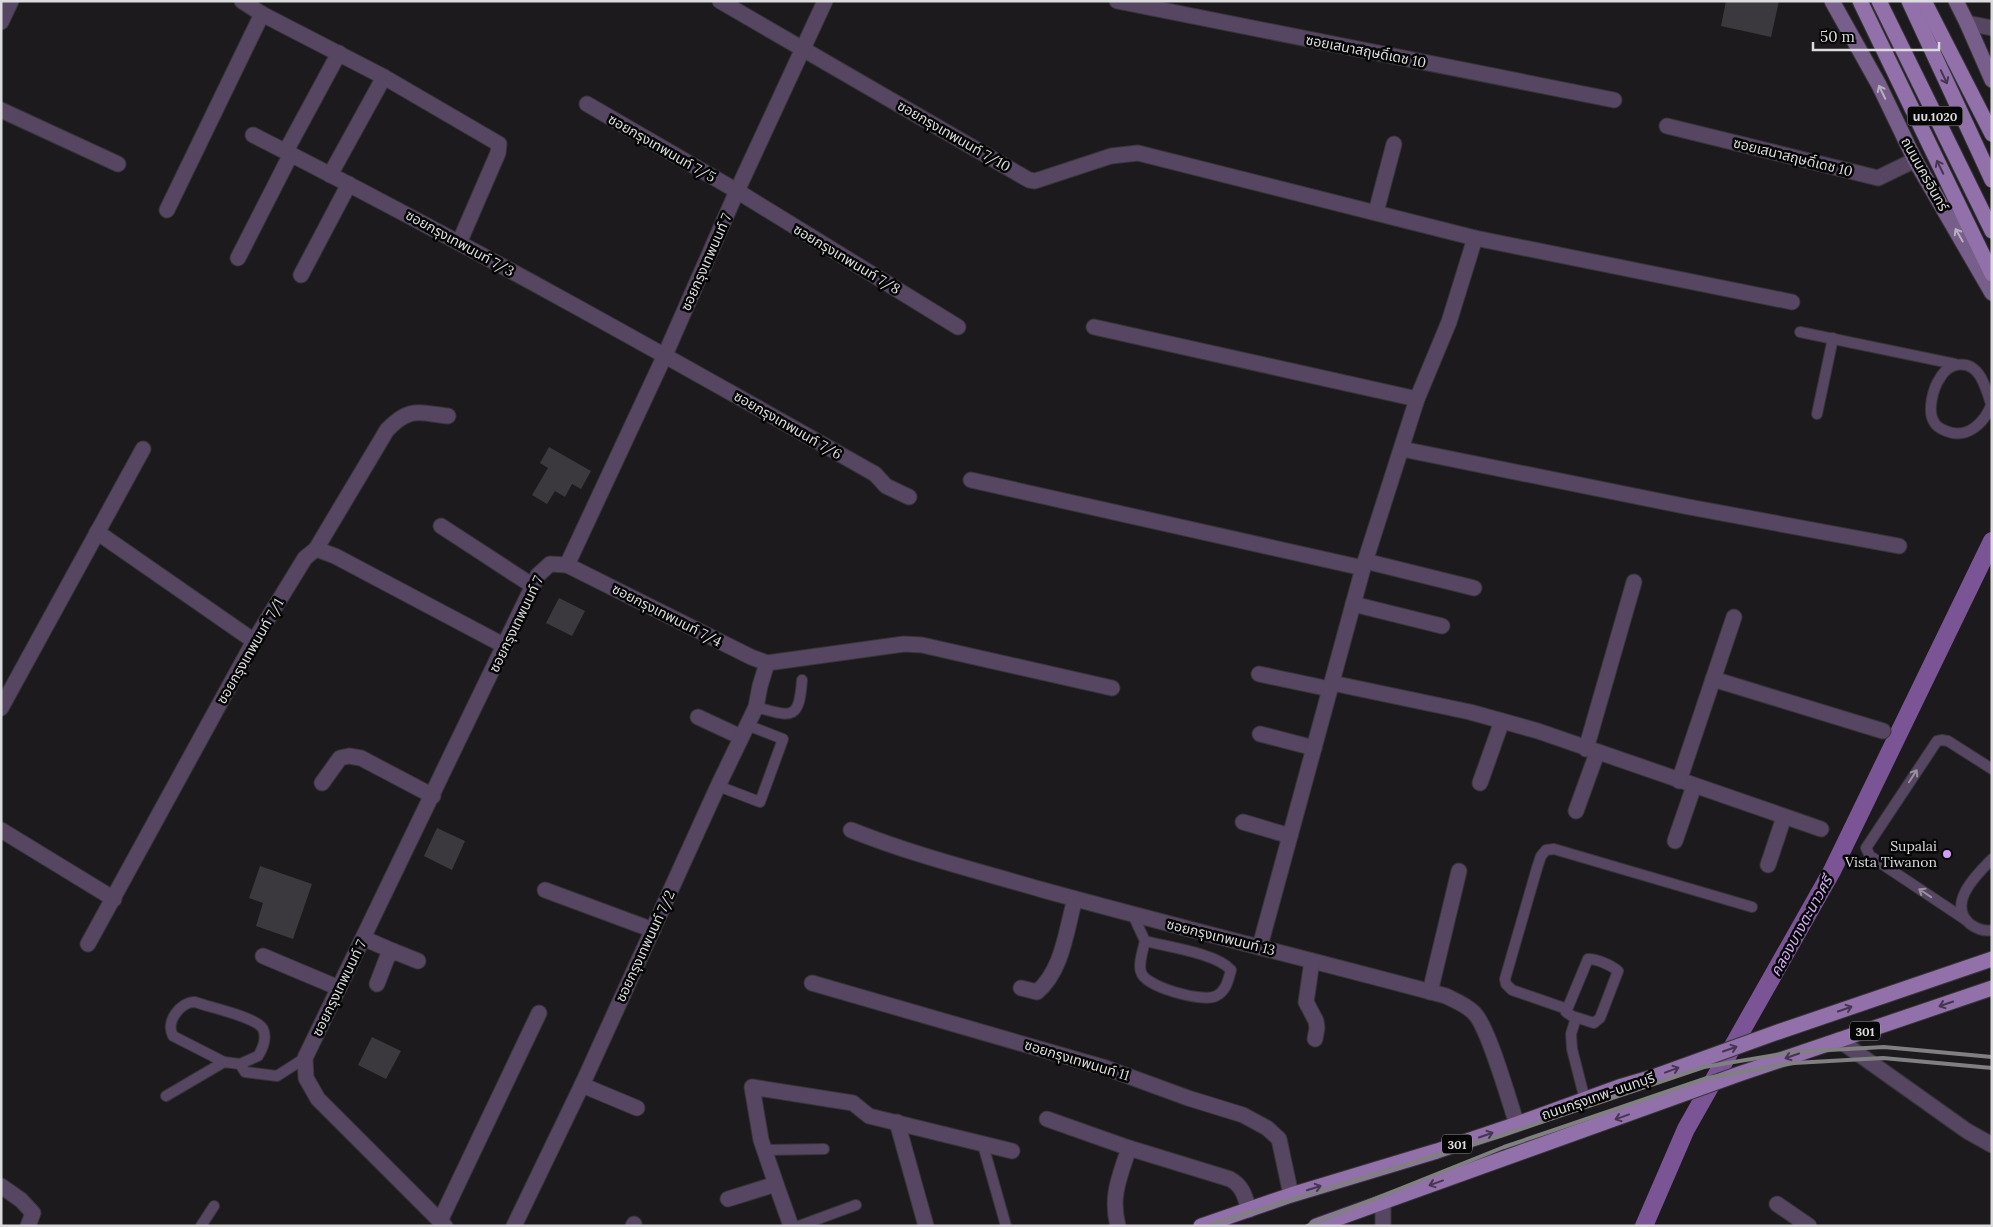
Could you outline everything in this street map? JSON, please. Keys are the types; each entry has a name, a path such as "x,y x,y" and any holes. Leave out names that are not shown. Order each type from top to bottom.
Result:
{"main road":[{"name":"ถนนนครอินทร์","path":"1832,1 1879,85 1915,160 1992,293"},
{"path":"1860,1 1992,274"},
{"name":"นบ.1020","path":"1879,1 1992,231"},
{"name":"นบ.1020","path":"1908,1 1992,180"},
{"path":"1924,1 1992,134"},
{"path":"1956,1 1992,80"},
{"name":"ถนนกรุงเทพ-นนทบุรี","path":"1201,1226 1292,1195 1437,1151 1517,1124 1992,959"},
{"name":"ถนนกรุงเทพ-นนทบุรี","path":"1316,1226 1739,1074 1992,988"},
{"path":"1825,1016 1833,1042"}],"street":[{"path":"1,22 11,1"},
{"path":"242,1 262,14 384,77 499,144 498,153 459,243"},
{"name":"ซอยกรุงเทพนนท์ 7/10","path":"720,1 1029,180 1035,181 1111,156 1138,153 1475,238 1792,302"},
{"name":"ซอยกรุงเทพนนท์ 7","path":"305,1058 538,575 550,564 567,565 665,355 737,191 826,1"},
{"name":"ซอยเสนาสฤษดิ์เดช 10","path":"1117,1 1614,100"},
{"path":"167,210 262,14"},
{"path":"1967,23 1992,28"},
{"path":"238,258 288,152 339,53"},
{"path":"330,174 384,77"},
{"name":"ซอยกรุงเทพนนท์ 7/5","path":"587,104 737,191"},
{"path":"1,110 118,164"},
{"name":"ซอยเสนาสฤษดิ์เดช 10","path":"1667,126 1878,178 1915,160"},
{"name":"ซอยกรุงเทพนนท์ 7/3","path":"253,135 349,184 665,355"},
{"path":"1376,212 1394,144"},
{"path":"301,275 349,184"},
{"name":"ซอยกรุงเทพนนท์ 7/8","path":"737,191 958,327"},
{"path":"1260,946 1364,564 1417,399 1449,322 1475,238"},
{"path":"1094,327 1417,399"},
{"name":"ซอยกรุงเทพนนท์ 7/6","path":"665,355 875,474 886,486 909,497"},
{"name":"ซอยกรุงเทพนนท์ 7/1","path":"88,944 254,641 305,558 316,549 387,430 399,418 410,412 448,416"},
{"path":"1,708 143,449"},
{"path":"1402,449 1690,507 1899,546"},
{"path":"972,480 1474,588"},
{"path":"440,526 533,586"},
{"path":"97,532 254,641"},
{"path":"316,549 334,556 505,646"},
{"name":"ซอยกรุงเทพนนท์ 7/4","path":"567,565 751,657 767,663"},
{"path":"1576,811 1634,582"},
{"path":"1353,604 1442,626"},
{"path":"1675,841 1687,783 1713,679 1734,617"},
{"path":"767,663 904,644 922,645 1112,688"},
{"name":"ซอยกรุงเทพนนท์ 7/2","path":"514,1226 582,1085 756,707 767,663"},
{"path":"1259,674 1470,712 1538,732 1821,829"},
{"path":"1713,679 1883,730"},
{"path":"698,717 744,731"},
{"path":"1480,783 1502,721"},
{"path":"1260,734 1314,748"},
{"path":"322,783 340,758 349,756 361,758 433,796"},
{"path":"1768,865 1784,817"},
{"path":"1243,822 1290,836"},
{"name":"ซอยกรุงเทพนนท์ 13","path":"851,830 906,851 1075,899 1446,996 1463,1004 1475,1013 1488,1038 1517,1124"},
{"path":"2,832 114,899"},
{"path":"1430,992 1459,871"},
{"path":"544,890 653,930"},
{"path":"1021,988 1037,992 1046,985 1058,961 1075,899"},
{"path":"364,938 418,961"},
{"path":"377,984 387,958 393,951"},
{"path":"263,956 338,988"},
{"path":"1312,961 1306,1002 1316,1021 1315,1039"},
{"name":"ซอยกรุงเทพนนท์ 11","path":"812,983 1106,1068 1243,1115 1268,1128 1279,1139 1292,1195"},
{"path":"305,1058 306,1078 318,1099 443,1223 539,1013"},
{"path":"1833,1042 1992,1145"},
{"path":"582,1085 637,1108"},
{"path":"790,1226 761,1140 752,1087 853,1103 869,1116 983,1145 1012,1150"},
{"path":"1047,1119 1129,1148 1230,1179 1243,1190 1249,1210"},
{"path":"897,1122 926,1226"},
{"path":"1118,1226 1114,1200 1116,1186 1129,1148"},
{"path":"728,1199 776,1184"},
{"path":"1,1186 22,1200 33,1213 28,1226"},
{"path":"1383,1202 1383,1226"},
{"path":"1778,1204 1809,1226"}],"lane":[{"path":"1800,332 1966,365 1979,374 1992,404 1982,422 1965,432 1953,433 1945,431 1934,422 1932,405 1936,385 1947,368 1955,364"},
{"path":"1817,414 1833,338"},
{"path":"756,707 783,714 792,714 798,709 801,702 802,680"},
{"path":"718,786 760,802 783,739 744,731"},
{"path":"1992,768 1948,741 1937,741 1866,848 1870,856 1966,920 1983,931 1992,930"},
{"path":"1567,1009 1512,990 1506,984 1505,979 1537,868 1541,856 1546,850 1554,849 1752,907"},
{"path":"1966,920 1961,904 1965,891 1972,880 1992,859"},
{"path":"1133,915 1145,941 1140,972 1144,979 1155,985 1204,999 1214,998 1221,993 1228,982 1231,970 1226,964 1212,957 1145,941"},
{"path":"1588,959 1593,959 1617,969 1617,976 1598,1022 1592,1023 1576,1018 1567,1013 1567,1009 1588,959"},
{"path":"187,1002 195,1002 255,1022 263,1029 264,1040 258,1056 249,1062 240,1064 224,1062 173,1036 170,1024 182,1006 187,1002"},
{"path":"1576,1018 1571,1034 1572,1049 1585,1100"},
{"path":"240,1064 245,1072 272,1077 279,1075 305,1058"},
{"path":"166,1096 224,1062"},
{"path":"983,1145 1006,1226"},
{"path":"764,1150 824,1150"},
{"path":"799,1226 856,1205"},
{"path":"201,1226 214,1206"}],"building":[{"path":"1726,1 1779,1 1771,37 1721,26"},
{"path":"549,447 591,471 581,489 572,484 565,497 555,491 547,504 532,495 548,468 540,463"},
{"path":"559,598 585,611 572,636 546,623"},
{"path":"437,828 465,841 452,870 424,856"},
{"path":"260,866 312,884 293,939 256,926 263,903 249,898"},
{"path":"372,1037 401,1051 386,1079 358,1065"}],"waterway":[{"name":"คลองบางตะนาวศรี","path":"1644,1226 1686,1129 1832,871 1992,541"}],"railway":[{"path":"1206,1226 1500,1136 1704,1067 1793,1052 1884,1047 1992,1057"},
{"path":"1307,1226 1504,1147 1707,1078 1794,1063 1883,1058 1992,1068"}],"place":[{"name":"Supalai Vista Tiwanon","path":"1947,854"}]}
